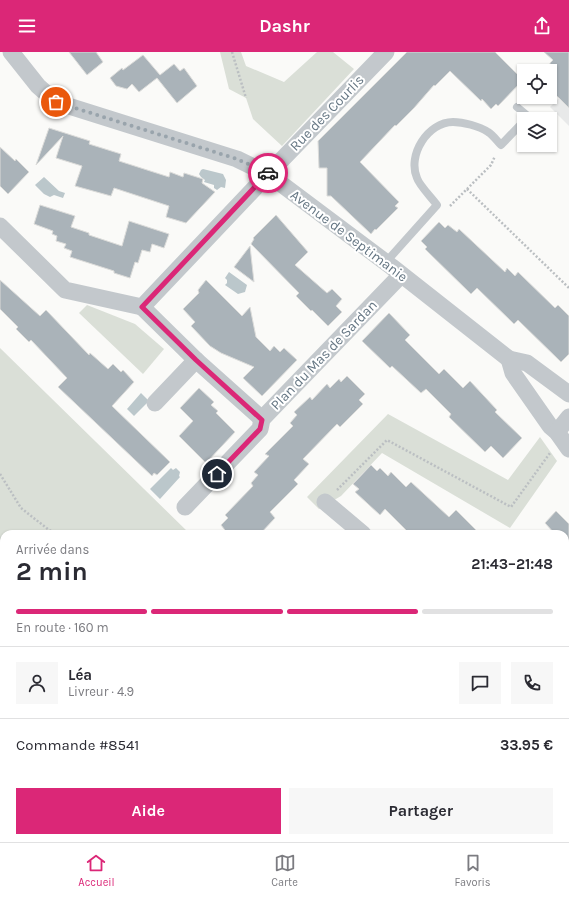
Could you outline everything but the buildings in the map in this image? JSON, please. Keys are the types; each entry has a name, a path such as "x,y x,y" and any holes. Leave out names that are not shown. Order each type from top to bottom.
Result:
{"street":[{"name":"Avenue de Septimanie","path":"11,52 38,86 56,102 237,159 268,174 386,262 509,359 527,363 569,394"},
{"name":"Rue des Courlis","path":"142,307 386,52"},
{"path":"0,226 65,290 142,307 196,360 262,420"},
{"name":"Plan du Mas de Sardan","path":"186,507 260,429 262,420 401,275"},
{"path":"509,359 513,373 550,426 557,432 569,449"},
{"path":"155,403 196,360"},
{"path":"557,432 569,417"},
{"path":"325,502 358,530"}],"lane":[{"path":"518,107 524,112"},
{"path":"386,262 437,204 417,178 414,162 419,145 427,135 440,125 452,122 470,125 488,132 501,145 517,128"}],"path":[{"path":"232,52 246,98"},
{"path":"467,189 569,288"},
{"path":"325,502 387,440 511,507 554,448 557,432"},
{"path":"0,474 21,508 49,530"}],"shaded area":[{"path":"220,52 241,52 246,66 284,82 317,52 333,52 354,69 282,146 253,119 246,98 229,89"},
{"path":"569,88 569,126 557,114 557,112 550,107 553,104 557,104 557,100"},
{"path":"203,169 223,174 226,180 225,188 221,187 217,190 214,188 214,185 204,182 205,180 199,174"},
{"path":"44,177 59,191 65,193 63,198 54,195 50,197 44,194 35,185"},
{"path":"229,272 247,285 245,292 238,294 225,285 227,280 225,278"},
{"path":"87,305 135,324 164,349 143,374 79,313"},
{"path":"0,348 186,530 0,530"},
{"path":"141,393 149,401 134,416 127,409"},
{"path":"388,414 508,480 540,437 557,461 510,528 382,453 341,496 319,509 307,497"},
{"path":"171,468 173,470 176,468 180,472 180,477 160,499 150,489"}],"way so far":[{"path":"56,102 237,159 268,173"}],"route":[{"path":"217,474 260,429 262,420 196,360 142,307 268,173"}]}
